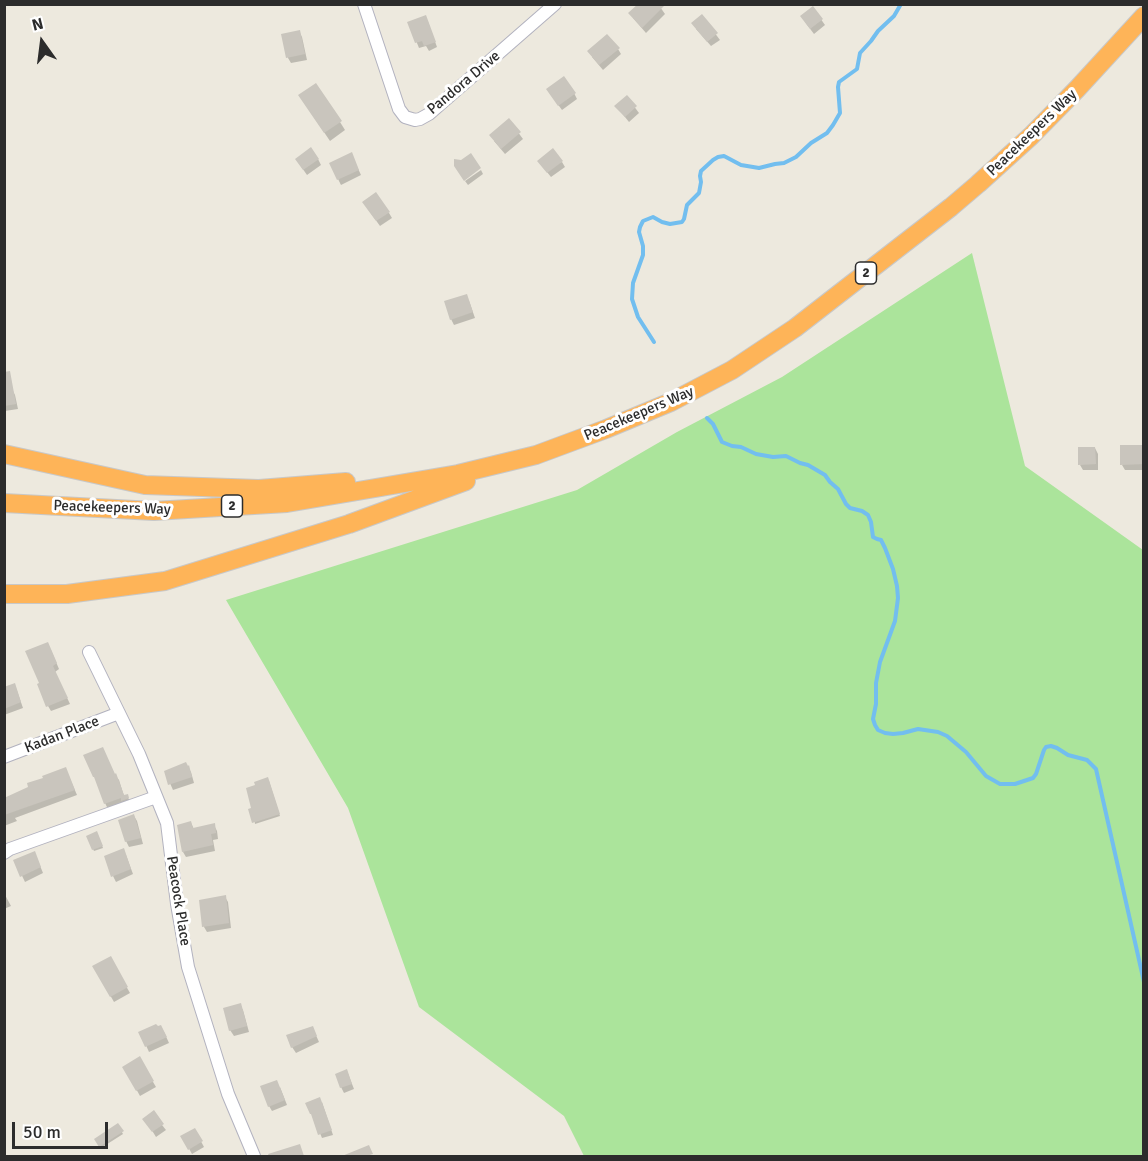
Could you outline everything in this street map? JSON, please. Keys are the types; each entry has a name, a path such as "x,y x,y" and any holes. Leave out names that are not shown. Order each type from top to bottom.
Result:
{"highway":[{"name":"Peacekeepers Way","path":"4,503 154,512 287,503 458,474 536,455 671,402 732,370 795,328 924,228 996,168 1054,113 1143,16"},
{"path":"4,454 144,485 259,489 458,474"},
{"path":"4,594 68,594 165,581 349,524 536,455"}],"street":[{"name":"Pandora Drive","path":"364,4 399,109 405,117 415,120 429,114 555,4"},
{"name":"Peacock Place","path":"89,652 140,754 167,823 188,968 228,1094 254,1156"},
{"name":"Kadan Place","path":"4,757 119,713"},
{"path":"4,853 156,797"}],"green space":[{"path":"972,253 1025,466 1143,550 1143,1156 584,1156 564,1116 419,1007 348,808 226,600 577,490 677,432 782,377"}],"building":[{"path":"638,4 666,4 642,28 628,13"},
{"path":"813,6 823,19 810,29 800,16"},
{"path":"702,14 718,33 707,42 691,23"},
{"path":"426,15 436,42 424,46 422,41 415,43 407,22"},
{"path":"300,30 305,54 286,58 281,34"},
{"path":"607,34 620,48 599,65 587,51"},
{"path":"564,76 576,93 558,106 546,89"},
{"path":"316,83 342,121 324,133 298,95"},
{"path":"627,95 637,106 625,117 614,106"},
{"path":"509,118 521,132 501,149 489,135"},
{"path":"311,147 319,159 303,170 295,159"},
{"path":"553,148 563,161 547,173 537,161"},
{"path":"352,152 359,170 337,180 329,163"},
{"path":"471,153 481,168 464,181 454,166 454,159 461,160"},
{"path":"376,192 390,212 376,221 362,202"},
{"path":"467,294 473,312 450,320 444,301"},
{"path":"10,371 16,404 4,406 4,372"},
{"path":"1120,445 1142,445 1143,464 1120,465"},
{"path":"1078,447 1095,447 1096,464 1078,465"},
{"path":"48,642 57,663 53,666 68,698 46,707 37,684 39,683 25,651"},
{"path":"15,683 21,702 4,709 4,687"},
{"path":"103,747 124,795 128,794 129,798 121,801 121,798 104,804 83,755"},
{"path":"186,762 192,777 168,785 164,771"},
{"path":"66,767 75,790 4,815 4,798 28,787 27,783"},
{"path":"268,777 280,814 252,823 246,788"},
{"path":"134,814 141,838 125,842 118,820"},
{"path":"191,821 193,828 215,823 216,833 211,834 213,845 182,852 177,825"},
{"path":"97,831 103,846 92,850 86,836"},
{"path":"124,848 131,869 111,877 104,856"},
{"path":"35,851 41,867 20,877 13,860"},
{"path":"226,895 229,923 202,927 199,900"},
{"path":"111,956 128,987 110,997 92,966"},
{"path":"241,1003 247,1026 229,1031 223,1008"},
{"path":"156,1024 161,1025 167,1037 145,1047 138,1032"},
{"path":"313,1026 317,1036 291,1048 286,1035"},
{"path":"140,1056 154,1081 136,1091 122,1067"},
{"path":"347,1069 352,1084 340,1088 335,1074"},
{"path":"277,1080 285,1100 268,1107 260,1086"},
{"path":"320,1097 332,1130 318,1135 305,1103"},
{"path":"154,1110 164,1124 152,1132 142,1119"},
{"path":"118,1123 124,1131 99,1147 94,1139"},
{"path":"195,1128 203,1141 188,1150 180,1136"},
{"path":"300,1144 304,1156 269,1156 268,1154"},
{"path":"369,1145 373,1154 342,1156"}],"waterway":[{"path":"654,342 638,317 632,299 633,283 643,255 639,232 643,221 653,217 670,224 682,222 687,205 699,193 701,171 718,157 724,156 741,165 759,168 784,163 796,157 811,143 827,133 840,113 839,82 857,69 860,53 894,16 901,4"},
{"path":"707,418 713,424 722,442 756,454 773,457 786,456 808,465 825,475 838,489 850,508 868,515 873,537 881,540 893,569 898,598 895,621 880,662 876,683 873,719 878,730 893,734 918,729 938,732 947,736 966,752 986,776 1000,784 1015,784 1033,778 1044,750 1051,746 1068,755 1087,760 1096,769 1144,982"}]}
